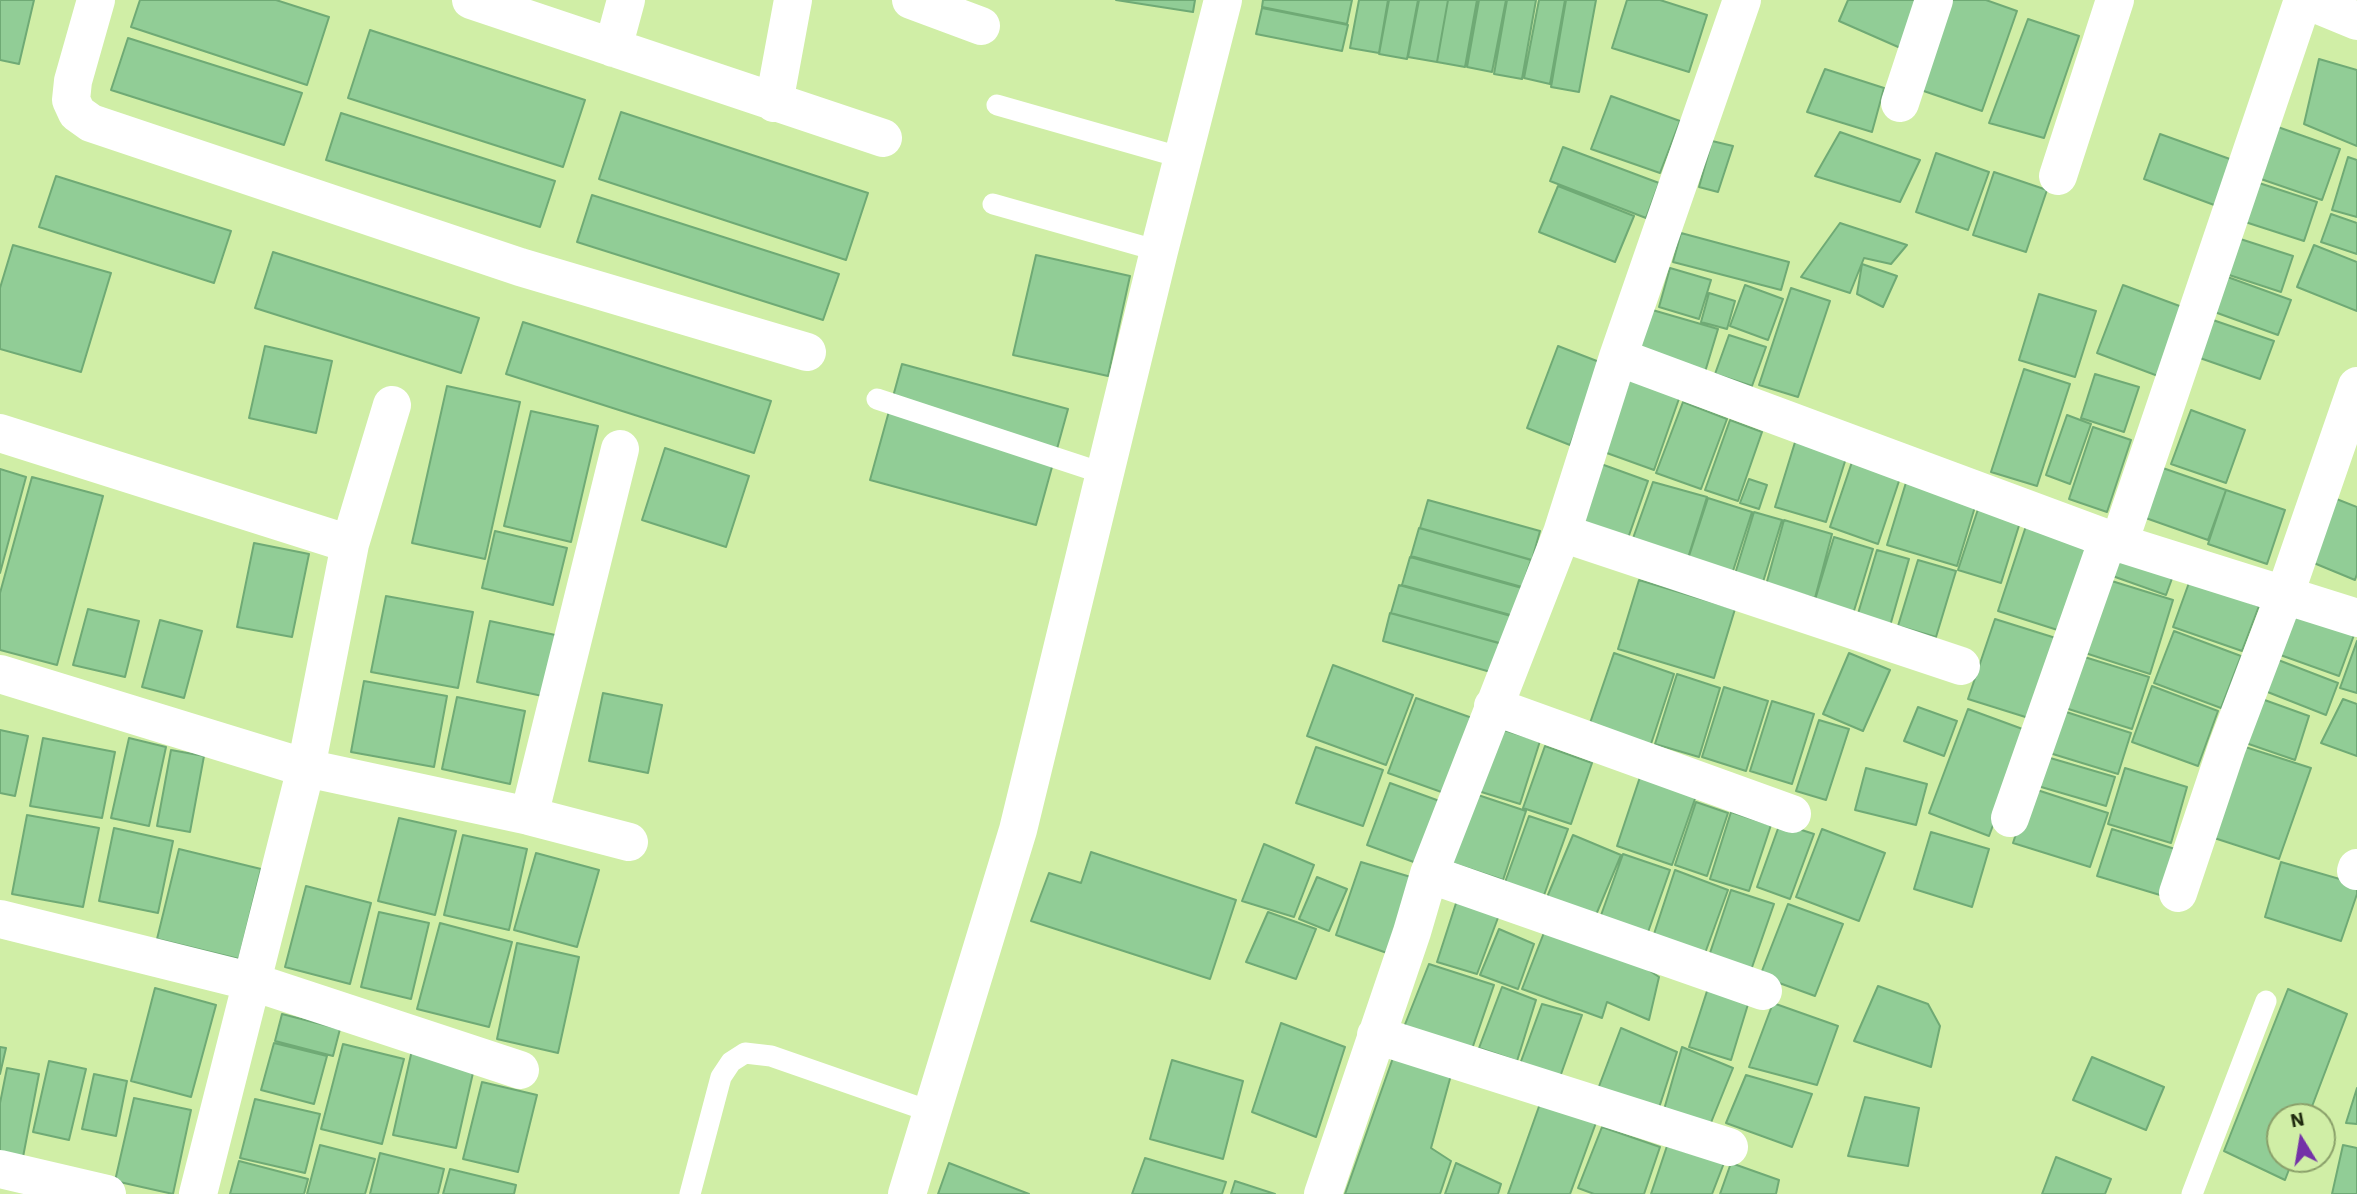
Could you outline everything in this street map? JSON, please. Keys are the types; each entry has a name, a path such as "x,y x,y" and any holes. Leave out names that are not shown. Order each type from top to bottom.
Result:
{"street":[{"path":"96,0 73,81 71,100 77,113 90,122 520,267 807,352"},
{"path":"471,0 883,138"},
{"path":"613,48 626,0"},
{"path":"774,103 793,0"},
{"path":"911,0 981,26"},
{"path":"907,1194 1018,830 1223,0"},
{"path":"1323,1194 1412,932 1429,874 1562,533 1618,358 1742,0"},
{"path":"1899,103 1934,0"},
{"path":"2058,176 2115,0"},
{"path":"2010,818 2114,541 2304,0 2357,21"},
{"path":"1618,358 2114,541 2357,618"},
{"path":"2178,892 2227,747 2285,594 2357,386"},
{"path":"198,1194 306,768 350,544 392,405"},
{"path":"0,433 350,544"},
{"path":"529,816 620,449"},
{"path":"1562,533 1961,666"},
{"path":"0,674 306,768 529,816 629,842"},
{"path":"1493,706 1792,814"},
{"path":"1429,874 1763,991"},
{"path":"0,919 253,982 520,1070"},
{"path":"1377,1035 1729,1147"},
{"path":"0,1169 107,1194"}],"lane":[{"path":"997,105 1183,158"},
{"path":"993,204 1159,251"},
{"path":"877,399 1105,474"},
{"path":"2192,1194 2266,1001"},
{"path":"690,1194 720,1077 731,1062 746,1053 771,1056 932,1112"}],"building":[{"path":"0,0 34,0 19,64 0,60"},
{"path":"140,0 276,0 329,17 307,85 131,27"},
{"path":"1116,0 1195,0 1193,12"},
{"path":"1263,0 1352,0 1347,24 1262,7"},
{"path":"1359,0 1388,0 1379,53 1350,48"},
{"path":"1389,0 1418,0 1407,59 1379,54"},
{"path":"1419,0 1448,0 1437,62 1408,57"},
{"path":"1448,0 1477,0 1465,67 1437,62"},
{"path":"1479,0 1506,0 1492,72 1467,67"},
{"path":"1507,0 1536,0 1522,79 1494,74"},
{"path":"1539,0 1565,0 1550,84 1524,78"},
{"path":"1566,0 1596,0 1579,92 1551,87"},
{"path":"1627,0 1660,0 1707,15 1689,72 1612,48"},
{"path":"1848,0 1927,0 1905,50 1839,21"},
{"path":"1946,0 1986,0 2017,11 1982,111 1915,88"},
{"path":"1262,8 1348,25 1342,51 1256,34"},
{"path":"2028,19 2079,36 2044,138 1989,123"},
{"path":"370,30 585,100 563,167 348,98"},
{"path":"128,38 302,93 284,145 111,90"},
{"path":"2319,59 2357,70 2357,146 2304,124"},
{"path":"1825,69 1884,88 1872,132 1807,112"},
{"path":"1611,96 1680,121 1660,173 1591,149"},
{"path":"621,112 868,193 846,260 599,179"},
{"path":"341,113 555,181 540,227 326,160"},
{"path":"2275,126 2340,149 2322,200 2255,177"},
{"path":"1840,132 1920,160 1900,202 1815,176"},
{"path":"2160,134 2241,163 2225,209 2144,179"},
{"path":"1712,141 1733,146 1718,192 1699,187"},
{"path":"1563,147 1659,183 1646,218 1550,181"},
{"path":"1936,153 1989,172 1968,230 1916,212"},
{"path":"2348,157 2357,160 2357,217 2332,210"},
{"path":"1994,172 2047,190 2026,252 1973,235"},
{"path":"56,176 231,231 214,283 39,227"},
{"path":"2253,181 2317,202 2304,241 2239,220"},
{"path":"1558,186 1634,216 1615,262 1539,232"},
{"path":"592,195 839,274 823,320 577,242"},
{"path":"2331,214 2357,223 2357,254 2321,242"},
{"path":"1840,223 1907,245 1891,264 1864,258 1850,293 1801,277"},
{"path":"1681,233 1789,262 1781,290 1673,262"},
{"path":"2231,236 2293,256 2281,292 2220,272"},
{"path":"13,245 111,273 81,372 0,349 0,288"},
{"path":"2314,245 2357,262 2357,311 2297,287"},
{"path":"273,252 479,318 461,373 255,308"},
{"path":"1036,255 1130,276 1108,376 1013,355"},
{"path":"1862,264 1897,276 1883,307 1857,294"},
{"path":"1670,268 1711,280 1699,319 1659,307"},
{"path":"2222,275 2291,300 2278,335 2209,310"},
{"path":"1745,285 1783,299 1768,340 1730,326"},
{"path":"2123,285 2185,308 2158,376 2097,353"},
{"path":"1791,288 1830,301 1798,397 1759,385"},
{"path":"1709,293 1735,301 1727,329 1701,322"},
{"path":"2039,294 2096,311 2075,377 2019,360"},
{"path":"1649,309 1718,329 1705,372 1636,351"},
{"path":"2210,319 2274,341 2260,379 2197,357"},
{"path":"523,322 771,401 754,453 506,374"},
{"path":"1729,335 1766,347 1752,386 1715,374"},
{"path":"265,346 332,361 316,433 249,418"},
{"path":"1558,346 1602,363 1570,445 1527,428"},
{"path":"902,364 1068,409 1036,525 870,480"},
{"path":"2024,369 2070,384 2037,486 1991,472"},
{"path":"2095,374 2139,387 2124,432 2081,418"},
{"path":"1631,376 1681,393 1654,470 1604,452"},
{"path":"447,386 520,402 485,559 412,543"},
{"path":"1683,402 1727,419 1701,489 1656,473"},
{"path":"2191,410 2245,430 2226,483 2171,464"},
{"path":"531,411 598,426 571,542 504,526"},
{"path":"2067,415 2091,424 2070,484 2046,475"},
{"path":"1730,420 1762,432 1738,501 1705,490"},
{"path":"2093,427 2131,440 2107,512 2069,499"},
{"path":"1796,439 1847,455 1826,522 1775,507"},
{"path":"665,448 749,476 726,547 642,520"},
{"path":"1854,456 1902,472 1878,544 1830,527"},
{"path":"1601,464 1648,481 1626,544 1577,527"},
{"path":"2157,466 2226,490 2208,540 2140,516"},
{"path":"0,469 26,477 0,573"},
{"path":"1908,476 1978,497 1957,566 1887,545"},
{"path":"32,477 103,496 57,665 0,650 0,593"},
{"path":"1749,479 1767,485 1759,509 1740,503"},
{"path":"1653,482 1707,497 1688,558 1632,541"},
{"path":"2226,490 2285,510 2267,564 2208,544"},
{"path":"1708,498 1752,512 1732,574 1688,559"},
{"path":"2334,498 2357,507 2355,580 2309,561"},
{"path":"1428,500 1540,531 1532,560 1420,528"},
{"path":"1980,503 2022,516 2001,583 1958,570"},
{"path":"1754,512 1782,520 1763,582 1735,574"},
{"path":"1784,520 1832,534 1815,598 1766,585"},
{"path":"2027,523 2096,546 2067,633 1998,611"},
{"path":"1419,528 1531,560 1522,587 1411,556"},
{"path":"495,531 567,548 553,605 482,588"},
{"path":"1834,537 1873,549 1853,614 1814,603"},
{"path":"254,543 309,554 292,637 237,627"},
{"path":"1877,550 1909,559 1890,626 1857,617"},
{"path":"2112,552 2174,573 2166,595 2104,573"},
{"path":"1410,557 1522,588 1514,616 1402,585"},
{"path":"1918,560 1956,571 1936,637 1898,626"},
{"path":"2102,578 2173,600 2150,674 2079,651"},
{"path":"1639,580 1735,609 1714,678 1618,649"},
{"path":"2190,580 2259,606 2242,651 2173,627"},
{"path":"1399,585 1511,616 1503,644 1391,613"},
{"path":"386,596 473,612 458,688 371,672"},
{"path":"88,609 139,621 125,677 73,665"},
{"path":"2290,611 2354,635 2339,676 2272,652"},
{"path":"1390,613 1502,644 1494,673 1383,641"},
{"path":"1995,619 2062,640 2035,720 1968,699"},
{"path":"160,620 202,631 184,698 142,687"},
{"path":"490,621 560,636 547,697 477,682"},
{"path":"2174,631 2241,656 2221,708 2154,683"},
{"path":"2357,641 2357,693 2340,688"},
{"path":"1614,653 1674,674 1650,747 1589,726"},
{"path":"1849,653 1890,670 1863,731 1823,714"},
{"path":"2078,655 2149,677 2132,729 2062,707"},
{"path":"2273,658 2338,683 2326,715 2260,689"},
{"path":"1333,665 1413,695 1386,765 1307,736"},
{"path":"1677,674 1720,688 1699,757 1655,744"},
{"path":"364,681 447,696 434,767 351,752"},
{"path":"2152,686 2218,711 2198,766 2132,742"},
{"path":"1724,687 1768,701 1746,771 1702,757"},
{"path":"603,693 662,705 648,773 589,761"},
{"path":"457,697 525,711 510,784 442,769"},
{"path":"1416,698 1475,719 1447,794 1388,773"},
{"path":"2259,698 2309,716 2295,760 2240,741"},
{"path":"2343,699 2357,704 2357,756 2321,743"},
{"path":"1772,701 1814,714 1792,784 1750,771"},
{"path":"1918,707 1957,721 1944,756 1904,741"},
{"path":"1968,709 2028,731 1989,836 1929,813"},
{"path":"2057,709 2131,733 2118,774 2043,751"},
{"path":"1819,720 1849,729 1826,800 1796,791"},
{"path":"1494,727 1540,741 1520,804 1475,790"},
{"path":"0,730 28,736 15,796 0,793"},
{"path":"43,738 115,752 102,818 30,806"},
{"path":"129,738 166,747 149,826 111,818"},
{"path":"2239,745 2311,768 2279,859 2208,836"},
{"path":"1545,746 1592,763 1571,824 1523,808"},
{"path":"1316,747 1383,770 1363,826 1296,803"},
{"path":"171,750 204,756 190,832 157,826"},
{"path":"2040,755 2115,777 2106,806 2031,784"},
{"path":"1866,768 1927,784 1916,825 1855,810"},
{"path":"2125,768 2187,787 2171,843 2108,824"},
{"path":"1641,774 1697,793 1672,865 1617,846"},
{"path":"1390,783 1445,803 1422,865 1367,845"},
{"path":"2031,788 2108,813 2090,867 2013,843"},
{"path":"1475,794 1526,811 1503,880 1452,863"},
{"path":"1696,802 1728,813 1707,876 1675,865"},
{"path":"1731,812 1771,825 1749,891 1710,879"},
{"path":"27,815 99,828 83,907 12,894"},
{"path":"1529,816 1568,829 1543,898 1504,885"},
{"path":"399,818 456,831 435,915 378,901"},
{"path":"1780,823 1814,834 1790,899 1757,887"},
{"path":"114,828 173,841 158,913 99,901"},
{"path":"1822,829 1885,853 1859,921 1796,897"},
{"path":"2112,829 2175,849 2160,895 2097,876"},
{"path":"1931,832 1989,849 1972,907 1914,889"},
{"path":"463,835 527,849 509,930 444,915"},
{"path":"1573,835 1621,855 1593,922 1545,902"},
{"path":"1264,844 1314,865 1294,917 1242,901"},
{"path":"179,849 261,869 239,959 157,939"},
{"path":"1091,852 1236,900 1210,979 1031,921 1049,873 1081,883"},
{"path":"536,853 599,870 577,947 514,930"},
{"path":"1623,854 1670,870 1647,935 1600,918"},
{"path":"1361,862 1414,878 1387,953 1336,935"},
{"path":"2281,862 2357,884 2357,894 2341,941 2265,917"},
{"path":"1675,870 1728,890 1704,956 1652,940"},
{"path":"1317,877 1347,889 1329,931 1299,919"},
{"path":"306,886 371,903 350,984 285,967"},
{"path":"1731,890 1774,904 1750,973 1708,959"},
{"path":"1459,894 1502,907 1477,974 1437,962"},
{"path":"1788,904 1843,924 1815,996 1760,976"},
{"path":"379,912 429,923 411,999 361,987"},
{"path":"1268,912 1316,929 1296,979 1246,962"},
{"path":"440,923 512,942 489,1027 417,1009"},
{"path":"1499,929 1534,944 1518,989 1480,975"},
{"path":"1545,930 1622,952 1659,977 1649,1020 1607,1002 1602,1018 1522,989"},
{"path":"517,943 579,957 558,1053 497,1039"},
{"path":"1429,964 1494,985 1472,1049 1404,1027"},
{"path":"1878,986 1928,1004 1940,1026 1931,1067 1854,1041"},
{"path":"1502,987 1536,1000 1517,1061 1479,1048"},
{"path":"155,988 216,1005 191,1097 131,1081"},
{"path":"1708,988 1749,1001 1731,1060 1689,1047"},
{"path":"2288,989 2347,1014 2313,1103 2266,1103 2266,1171 2224,1151"},
{"path":"1773,1003 1838,1026 1817,1085 1749,1067"},
{"path":"1542,1004 1582,1015 1560,1077 1520,1064"},
{"path":"282,1014 340,1029 333,1056 275,1041"},
{"path":"1281,1023 1345,1047 1316,1137 1252,1112"},
{"path":"1621,1028 1677,1052 1658,1111 1598,1089"},
{"path":"274,1043 327,1056 314,1104 261,1090"},
{"path":"343,1044 404,1059 382,1144 321,1129"},
{"path":"0,1047 6,1048 0,1074"},
{"path":"1682,1047 1733,1068 1708,1130 1663,1113"},
{"path":"412,1050 475,1064 456,1148 393,1135"},
{"path":"1394,1055 1451,1075 1431,1148 1451,1161 1440,1194 1345,1194"},
{"path":"2092,1057 2164,1087 2146,1130 2073,1100"},
{"path":"1172,1060 1243,1081 1223,1159 1150,1139"},
{"path":"49,1061 86,1069 69,1140 33,1132"},
{"path":"7,1068 39,1074 23,1157 0,1152 0,1103"},
{"path":"94,1074 127,1081 116,1136 82,1129"},
{"path":"1746,1075 1812,1094 1792,1147 1726,1123"},
{"path":"482,1082 537,1095 518,1172 463,1159"},
{"path":"2357,1088 2357,1124 2346,1123"},
{"path":"1865,1097 1919,1108 1908,1166 1848,1156"},
{"path":"134,1098 191,1110 173,1194 115,1181"},
{"path":"1542,1098 1597,1120 1570,1194 1508,1194"},
{"path":"255,1099 320,1114 305,1173 240,1158"},
{"path":"1602,1127 1660,1147 1644,1194 1594,1194 1578,1188"},
{"path":"320,1145 375,1159 365,1194 307,1194"},
{"path":"2343,1145 2357,1148 2357,1194 2332,1194"},
{"path":"1667,1146 1724,1163 1712,1194 1651,1194"},
{"path":"380,1153 444,1169 438,1194 370,1194"},
{"path":"2056,1157 2111,1179 2105,1194 2042,1194"},
{"path":"1145,1158 1226,1182 1222,1194 1132,1194"},
{"path":"239,1161 308,1179 304,1194 230,1194"},
{"path":"949,1163 1029,1194 938,1194"},
{"path":"1456,1163 1501,1184 1498,1194 1445,1194"},
{"path":"1731,1163 1779,1180 1776,1194 1720,1194"},
{"path":"450,1169 516,1185 514,1194 443,1194"},
{"path":"2270,1173 2288,1173 2285,1180"},
{"path":"1235,1181 1275,1194 1231,1194"}]}
